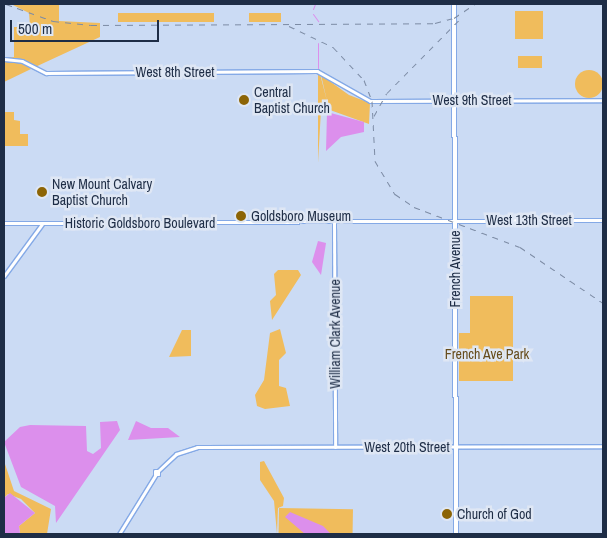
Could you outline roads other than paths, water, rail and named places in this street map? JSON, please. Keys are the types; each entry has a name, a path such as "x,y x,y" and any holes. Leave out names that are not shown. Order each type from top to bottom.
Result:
{"main road":[{"name":"French Avenue","path":"454,4 456,534"}],"street":[{"name":"West 8th Street","path":"4,59 22,61 46,73 317,71 344,89"},
{"name":"West 9th Street","path":"344,89 370,101 603,100"},
{"name":"West 13th Street","path":"456,221 603,220"},
{"name":"Historic Goldsboro Boulevard","path":"4,223 456,221"},
{"name":"William Clark Avenue","path":"334,222 335,447"},
{"path":"4,276 42,223"},
{"name":"West 20th Street","path":"119,534 156,473 181,451 211,447 603,446"}],"waterway":[{"path":"313,9 315,4"},
{"path":"313,14 318,21"},
{"path":"318,43 318,68"}],"railway":[{"path":"6,4 53,21 91,25 435,23 454,18 475,4"},
{"path":"374,116 387,93 463,16"},
{"path":"289,26 333,47 364,80 372,101 375,161 395,194 414,207 520,247 603,303"}],"place":[{"name":"Central Baptist Church","path":"244,100"},
{"name":"New Mount Calvary Baptist Church","path":"42,192"},
{"name":"Goldsboro Museum","path":"241,216"},
{"name":"Church of God","path":"447,514"}],"park label":[{"name":"French Ave Park","path":"487,354"}]}
